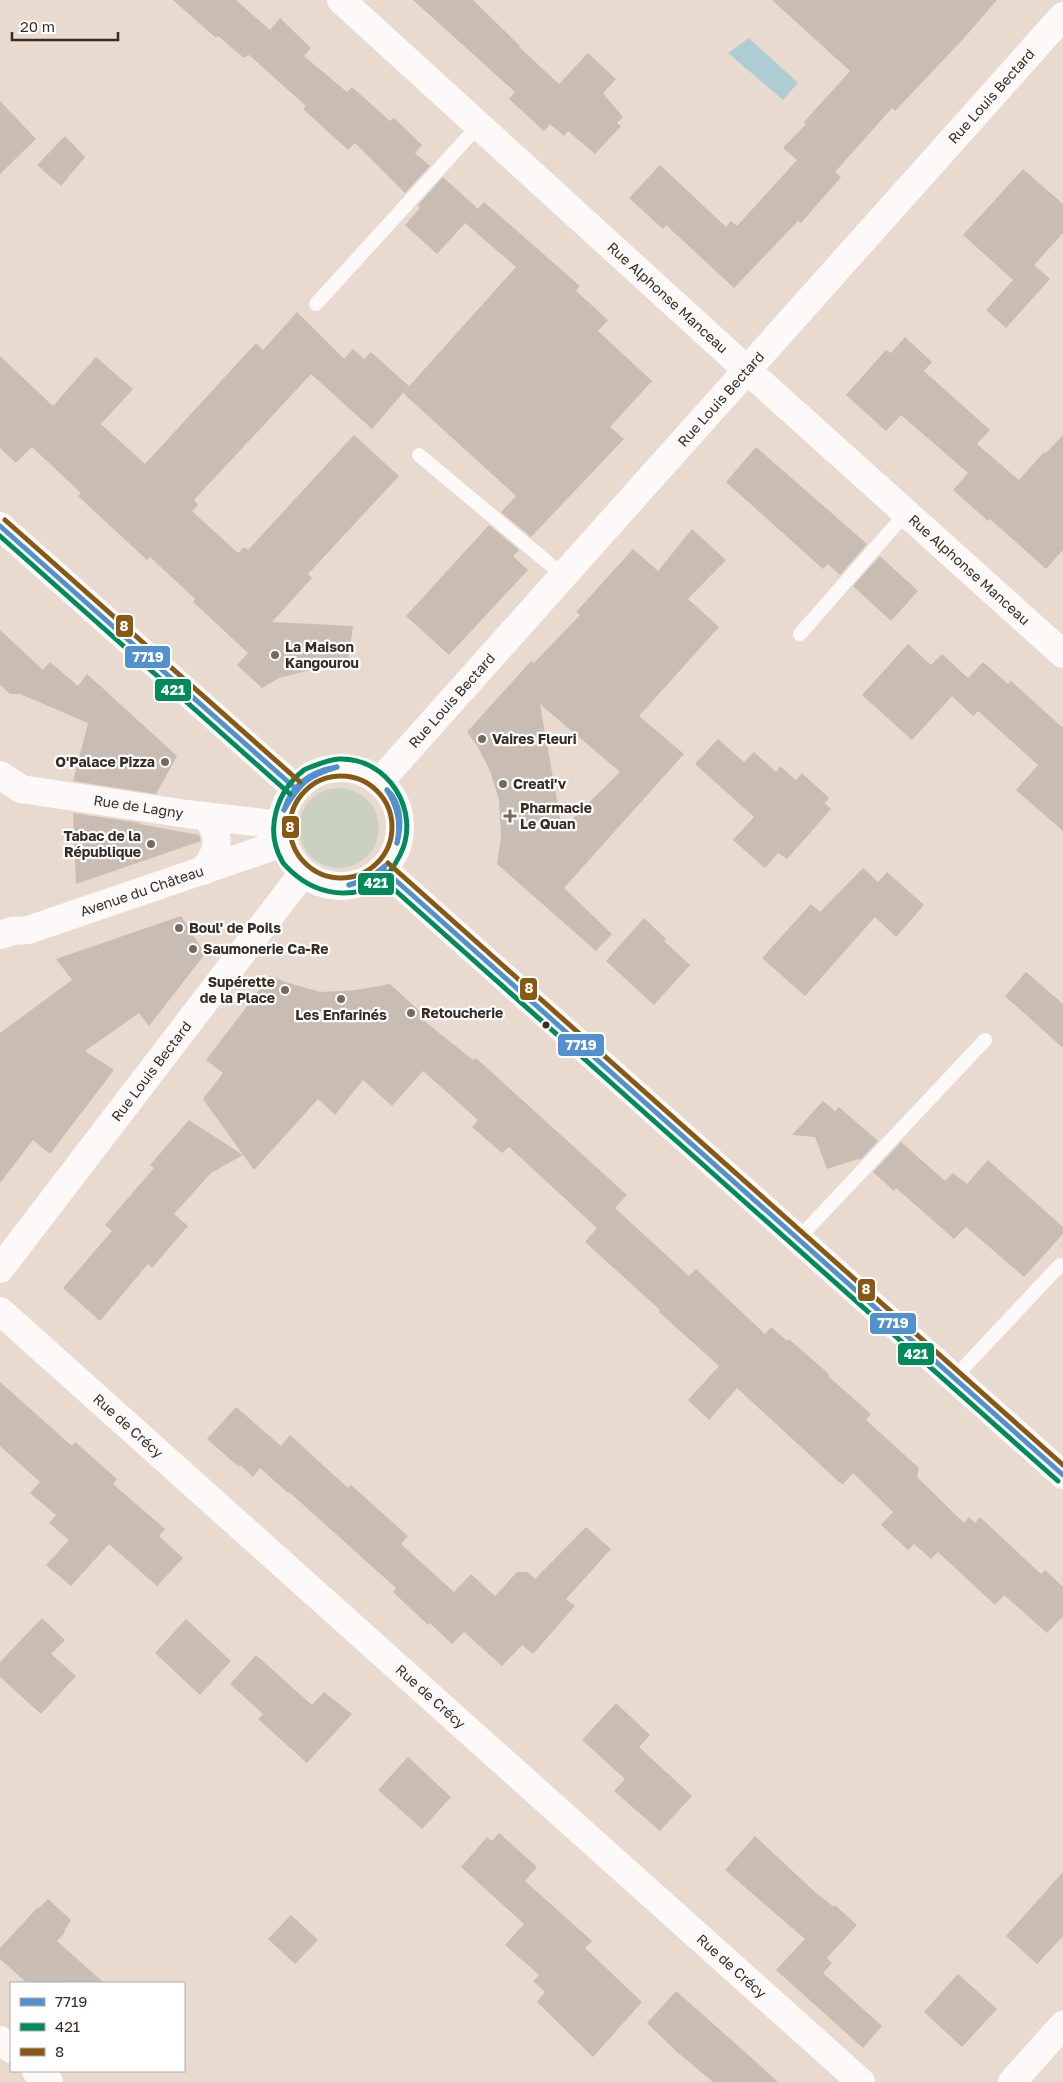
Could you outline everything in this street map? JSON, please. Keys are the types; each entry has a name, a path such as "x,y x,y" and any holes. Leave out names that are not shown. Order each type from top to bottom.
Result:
{"street":[{"name":"Rue Alphonse Manceau","path":"341,0 747,370 1063,654"},
{"name":"Rue Louis Bectard","path":"380,781 1063,16"},
{"path":"0,526 295,788"},
{"path":"345,767 363,771 380,781 392,796 399,814 400,834 394,852 383,869 369,879 353,885 336,886 318,882 303,873 291,860 282,834 285,806 295,788 309,776 326,768 345,767"},
{"name":"Rue de Lagny","path":"0,775 21,789 206,816 282,834"},
{"path":"203,871 213,858 217,848 214,827 206,816"},
{"name":"Avenue du Château","path":"0,935 12,931 28,930 203,871 282,834"},
{"path":"383,869 1063,1475"},
{"name":"Rue Louis Bectard","path":"0,1269 303,873"},
{"name":"Rue de Crécy","path":"0,1311 861,2082"},
{"path":"1012,2082 1063,2025"},
{"path":"0,2040 10,2048"},
{"path":"37,2072 49,2082"}],"lane":[{"path":"316,304 479,125"},
{"path":"419,454 564,576"},
{"path":"800,634 906,513"},
{"path":"798,1239 985,1040"},
{"path":"954,1378 1060,1265"}],"green space":[{"path":"339,788 354,791 367,800 376,813 379,828 376,843 367,856 354,865 339,868 324,865 311,856 302,843 299,828 302,813 311,800 324,791"}],"water":[{"path":"749,38 798,83 783,100 728,53"}],"building":[{"path":"173,0 236,0 270,30 280,18 311,48 304,56 347,92 352,87 390,121 394,118 422,145 415,153 430,166 405,193 355,143 348,150 303,109 306,106 249,55 244,58 218,36 216,38"},
{"path":"413,0 473,0 559,84 588,53 616,79 603,93 623,117 617,123 621,126 595,154 568,131 564,136 550,124 544,131 509,99 515,92"},
{"path":"772,0 997,0 895,111 892,108 835,172 841,177 801,223 798,221 734,288 666,225 663,229 629,198 660,165 726,227 731,221 737,226 797,160 783,148 806,124 804,122 850,71"},
{"path":"0,101 36,139 0,174"},
{"path":"65,136 85,157 61,186 37,165"},
{"path":"1023,169 1063,204 1063,233 1034,265 1050,279 1006,328 986,310 1013,280 963,235"},
{"path":"443,177 478,209 437,254 405,225 420,208 418,205"},
{"path":"484,202 580,286 576,291 608,320 598,331 652,381 610,427 624,439 531,537 501,512 516,496 403,393 516,267 465,223"},
{"path":"297,312 344,359 353,349 364,359 371,352 409,386 372,429 311,374 194,500 198,505 192,511 238,553 244,547 248,550 354,435 399,476 308,574 312,578 272,622 353,626 347,668 324,668 302,672 279,678 262,688 237,665 248,653 193,602 195,599 150,557 147,560 78,496 81,493 32,447 16,463 0,448 0,356 53,406 96,357 133,389 101,424 145,464 256,343 263,350"},
{"path":"905,337 932,362 924,371 990,430 977,444 1019,480 1044,452 1046,453 1063,435 1063,550 1046,569 990,519 988,521 953,490 968,473 901,415 886,431 846,395 886,350 891,353"},
{"path":"756,447 867,544 840,575 828,564 823,569 726,482"},
{"path":"489,525 519,550 513,556 528,570 449,655 406,616"},
{"path":"692,529 726,560 688,599 719,627 639,716 684,754 564,888 612,934 596,951 497,864 501,836 499,800 490,771 478,747 467,732 532,660 533,664 580,615 576,612 633,549 658,571","holes":["540,704 620,772 562,829"]},
{"path":"880,556 918,591 891,621 853,586"},
{"path":"0,630 43,670 50,662 78,686 87,674 177,756 156,794 73,781 88,723 20,694 10,694 0,685"},
{"path":"908,644 931,665 942,654 968,678 983,662 1008,684 1011,681 1063,728 1063,831 1016,790 1038,765 978,711 973,716 952,696 912,740 862,695"},
{"path":"718,739 744,762 754,752 776,772 780,766 796,780 802,773 829,798 825,803 831,809 787,859 778,853 765,868 733,840 754,817 695,764"},
{"path":"73,813 140,823 199,835 201,841 76,884"},
{"path":"863,868 878,882 887,872 924,905 896,937 875,917 805,996 762,958 811,904 820,912"},
{"path":"181,916 205,954 149,1026 139,1013 85,1051 114,1070 50,1154 33,1140 0,1183 0,1033 72,980 56,959"},
{"path":"644,918 666,939 664,941 690,965 654,1005 606,961"},
{"path":"1026,972 1063,1004 1063,1048 1005,996"},
{"path":"270,976 321,992 356,990 390,984 426,1017 423,1020 473,1060 476,1058 627,1195 615,1208 689,1276 696,1269 765,1334 771,1327 786,1340 790,1340 829,1374 828,1376 871,1414 866,1420 919,1468 917,1477 964,1523 969,1517 975,1523 980,1517 1041,1574 1045,1570 1063,1587 1063,1616 1047,1633 1004,1595 995,1605 938,1552 931,1559 914,1544 908,1550 881,1525 893,1512 853,1473 843,1484 839,1482 737,1388 709,1420 688,1400 719,1366 585,1242 597,1228 509,1147 502,1153 472,1127 478,1120 423,1071 392,1106 363,1080 335,1115 318,1099 254,1170 203,1099 223,1073 206,1060"},
{"path":"823,1101 835,1111 839,1107 878,1141 860,1160 827,1169 815,1137 792,1135"},
{"path":"189,1120 243,1155 211,1173 174,1214 188,1226 152,1268 148,1264 100,1321 63,1288 112,1231 105,1225 154,1168 150,1165"},
{"path":"901,1142 945,1181 953,1173 967,1184 988,1160 1063,1227 1063,1234 1024,1277 966,1227 954,1239 896,1188 894,1191 873,1172"},
{"path":"0,1382 72,1446 75,1442 117,1479 113,1484 165,1529 159,1536 183,1558 157,1586 109,1544 71,1586 46,1565 69,1540 49,1523 56,1515 30,1493 40,1482 0,1446"},
{"path":"236,1407 281,1446 290,1435 348,1488 351,1485 408,1536 401,1544 454,1592 471,1574 495,1596 517,1572 528,1572 535,1579 586,1527 611,1549 566,1599 575,1606 533,1654 522,1645 502,1666 464,1632 452,1644 430,1623 428,1625 393,1592 396,1588 289,1492 260,1468 253,1477 207,1439"},
{"path":"42,1618 65,1640 51,1654 76,1676 41,1714 0,1677 0,1662"},
{"path":"186,1619 231,1661 200,1695 155,1653"},
{"path":"256,1655 312,1705 324,1692 352,1714 307,1763 258,1719 263,1714 230,1684"},
{"path":"616,1703 650,1735 639,1747 692,1796 660,1831 614,1791 625,1779 582,1740"},
{"path":"408,1757 451,1797 422,1829 378,1790"},
{"path":"499,1833 537,1867 525,1881 592,1941 585,1948 642,2002 593,2057 537,2002 545,1992 533,1981 539,1975 505,1945 524,1924 461,1867 487,1837 492,1841"},
{"path":"755,1836 816,1893 834,1907 835,1905 857,1925 827,1958 832,1963 823,1973 882,2026 863,2048 776,1970 805,1939 725,1870"},
{"path":"1063,1872 1063,1936 1037,1964 1006,1936"},
{"path":"48,1899 71,1920 65,1932 57,1941 103,1982 26,1982 0,1959 0,1948"},
{"path":"291,1915 318,1940 295,1964 268,1939"},
{"path":"958,1974 997,2009 962,2047 924,2012"},
{"path":"676,1991 778,2082 713,2082 677,2052 647,2023"}],"transit line":[{"name":"8","path":"5,520 300,782"},
{"name":"7719","path":"0,526 295,788"},
{"name":"421","path":"0,536 290,794"},
{"name":"421","path":"304,770 287,789 276,811 274,836 283,862 302,880 323,890 346,893 357,892 379,882 394,866 406,838 407,822 403,805 396,790 386,777 372,767 357,761 339,759 306,769"},
{"name":"7719","path":"284,810 292,793 303,781 319,772 337,767"},
{"name":"7719","path":"284,810 295,793 311,777 337,767"},
{"name":"8","path":"341,776 360,780 377,791 388,808 392,827 388,846 377,863 360,874 341,878 322,874 305,863 294,846 290,827 294,808 305,791 322,780 341,776"},
{"name":"7719","path":"387,790 396,801 400,815 397,843"},
{"name":"7719","path":"387,790 398,816 397,843"},
{"name":"8","path":"388,863 1063,1465"},
{"name":"7719","path":"349,885 368,879 385,866"},
{"name":"7719","path":"349,885 371,878 385,866"},
{"name":"7719","path":"383,869 1063,1475"},
{"name":"421","path":"378,875 1058,1481"}],"place":[{"name":"La Maison Kangourou","path":"275,655"},
{"name":"Vaires Fleuri","path":"482,739"},
{"name":"O'Palace Pizza","path":"165,762"},
{"name":"Creati'v","path":"503,784"},
{"name":"Pharmacie Le Quan","path":"510,816"},
{"name":"Tabac de la République","path":"151,844"},
{"name":"Boul' de Poils","path":"179,928"},
{"name":"Saumonerie Ca-Re","path":"193,949"},
{"name":"Supérette de la Place","path":"285,990"},
{"name":"Les Enfarinés","path":"341,999"},
{"name":"Retoucherie","path":"411,1013"}]}
